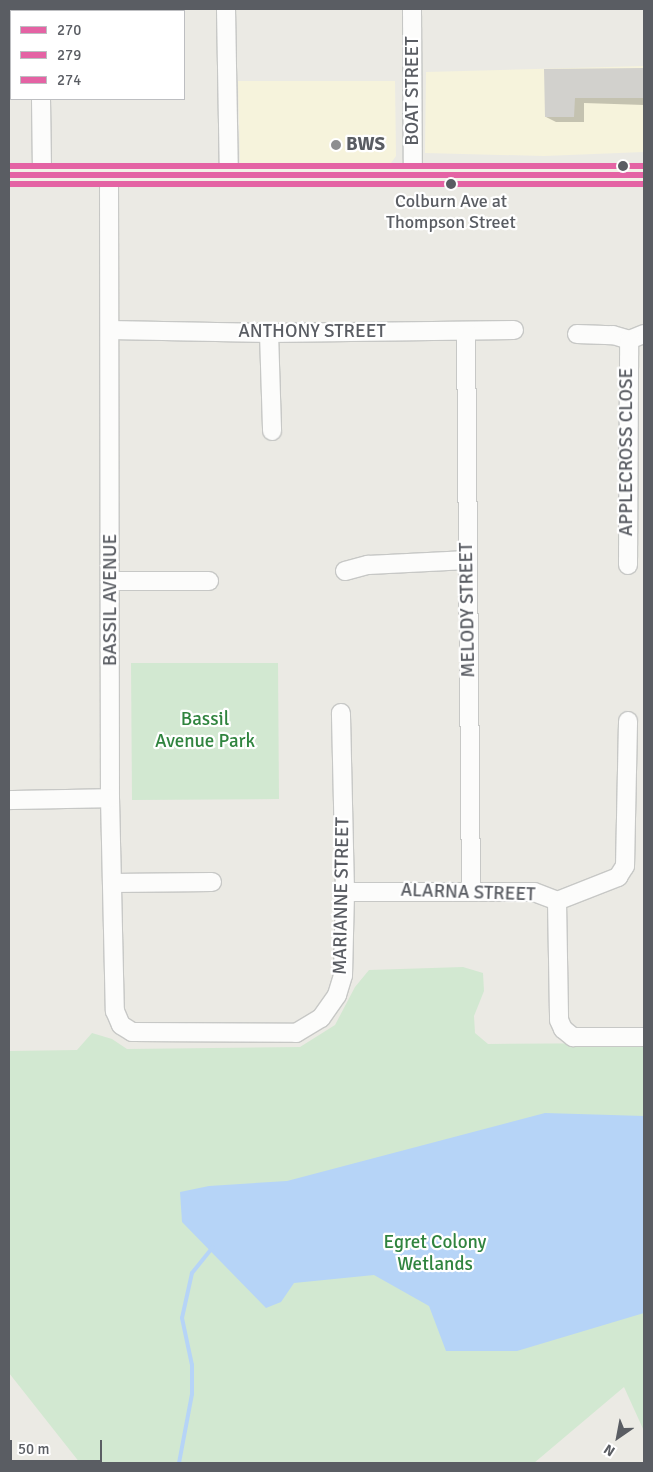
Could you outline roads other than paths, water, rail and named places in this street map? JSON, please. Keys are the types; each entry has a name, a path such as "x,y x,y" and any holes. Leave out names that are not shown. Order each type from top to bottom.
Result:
{"main road":[{"path":"9,175 644,175"}],"street":[{"path":"226,9 230,175"},
{"name":"BOAT STREET","path":"412,9 413,174"},
{"path":"41,100 42,175"},
{"name":"BASSIL AVENUE","path":"109,175 110,798 115,1011 121,1025"},
{"name":"ANTHONY STREET","path":"110,330 269,333 514,330"},
{"name":"MELODY STREET","path":"466,331 471,890"},
{"path":"269,333 272,431"},
{"path":"577,334 636,337"},
{"name":"APPLECROSS CLOSE","path":"628,565 636,337"},
{"path":"345,571 368,565 468,560"},
{"path":"111,581 209,581"},
{"name":"MARIANNE STREET","path":"121,1025 132,1032 296,1033 321,1018 337,995 343,975 345,892 341,713"},
{"path":"557,901 618,877 625,866 628,721"},
{"path":"9,800 110,798"},
{"path":"112,883 212,882"},
{"name":"ALARNA STREET","path":"345,892 471,890 534,892 557,901 559,1020 563,1030 573,1037 644,1037"}],"water":[{"path":"545,1113 644,1116 644,1313 517,1351 446,1351 429,1306 374,1275 294,1283 281,1302 266,1308 182,1222 180,1192 209,1186 287,1181"}],"waterway":[{"path":"179,1463 192,1394 192,1365 182,1318 192,1273 213,1247"}],"place":[{"name":"BWS","path":"336,145"},
{"name":"Colburn Ave at Thompson Street","path":"451,184"}],"park label":[{"name":"Bassil Avenue Park","path":"205,731"},
{"name":"Egret Colony Wetlands","path":"435,1254"}]}
